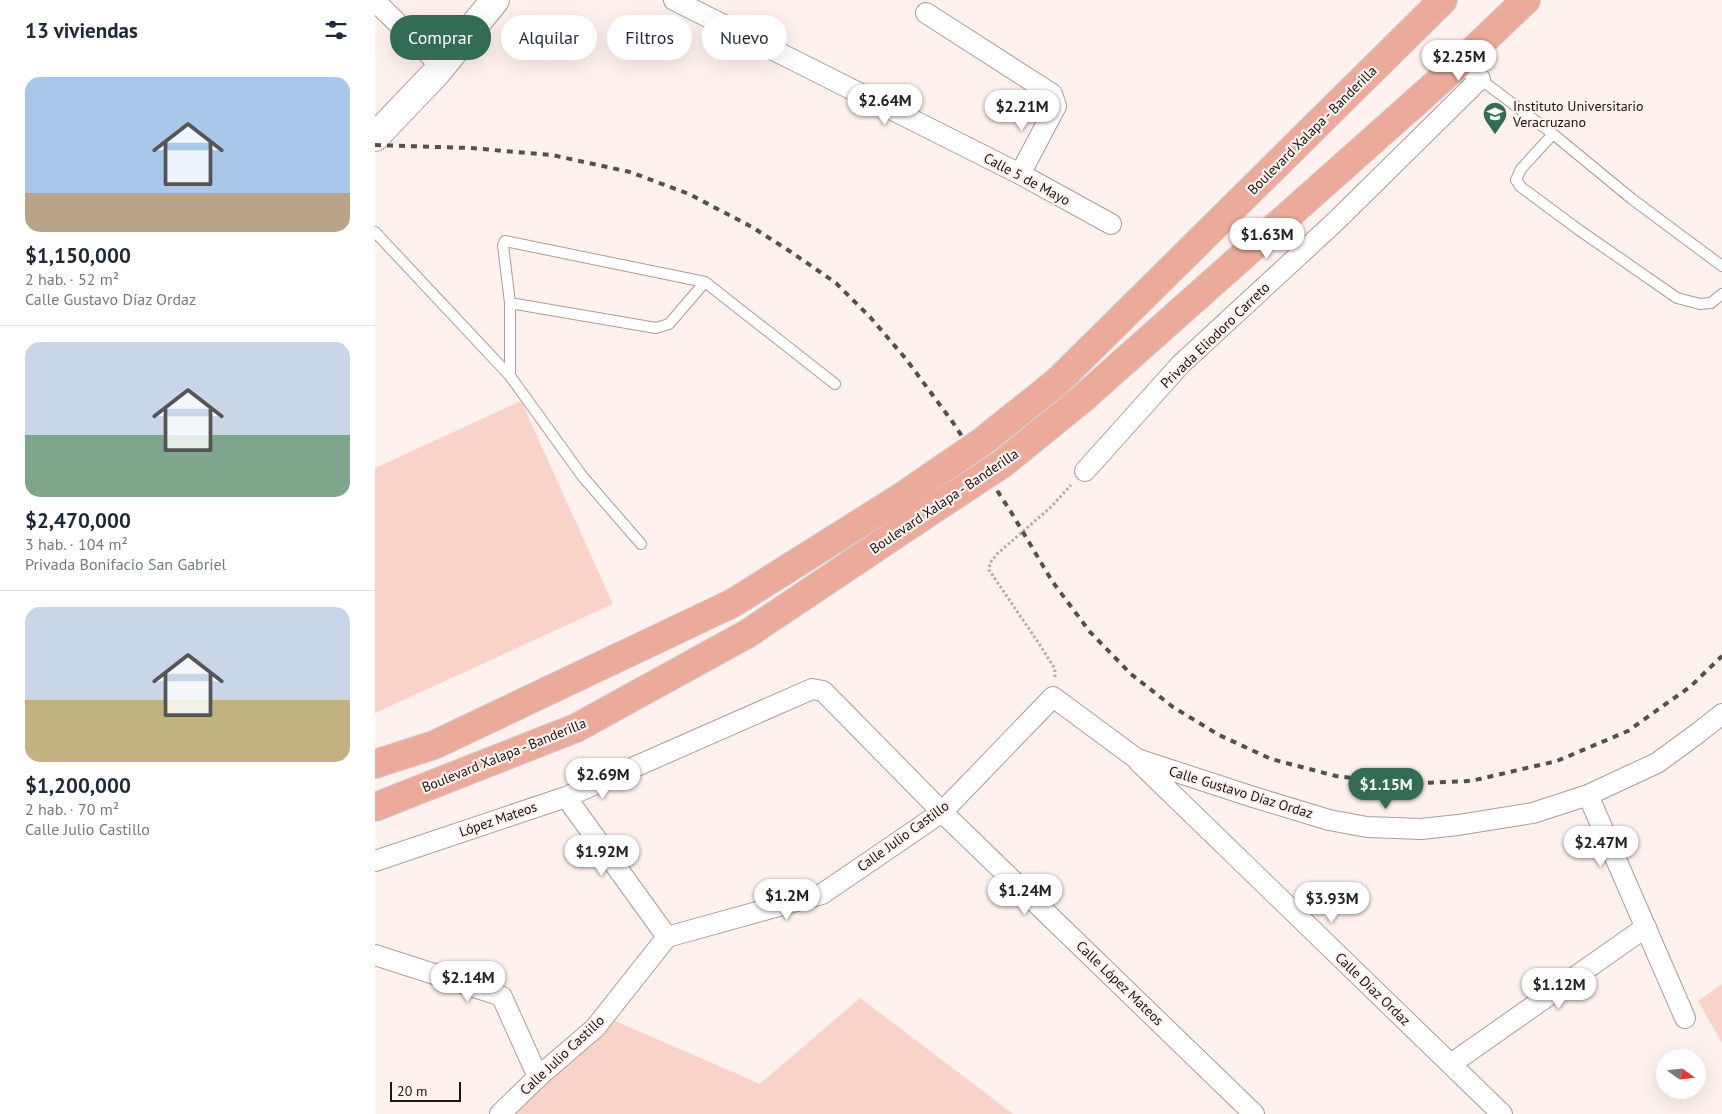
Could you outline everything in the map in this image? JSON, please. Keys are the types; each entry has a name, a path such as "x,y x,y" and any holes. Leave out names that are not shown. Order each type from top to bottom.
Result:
{"highway":[{"name":"Boulevard Xalapa - Banderilla","path":"375,764 434,745 733,603 900,498 983,441 1058,381 1443,0"},
{"name":"Boulevard Xalapa - Banderilla","path":"375,807 576,728 747,634 1002,464 1082,399 1471,70 1526,0"}],"main road":[{"path":"376,137 441,66 495,0"}],"street":[{"name":"Calle 5 de Mayo","path":"674,0 1019,174 1111,224"},
{"path":"375,1 441,66"},
{"path":"926,13 1052,94 1056,106 1019,174"},
{"name":"Privada Eliodoro Carreto","path":"1085,471 1181,364 1336,221 1471,70"},
{"name":"López Mateos","path":"375,861 566,797 812,689"},
{"name":"Calle López Mateos","path":"812,689 823,691 942,812 1254,1114"},
{"name":"Calle Gustavo Díaz Ordaz","path":"1053,697 1137,759 1329,820 1367,827 1421,829 1533,813 1588,795 1657,763 1722,714"},
{"name":"Calle Julio Castillo","path":"500,1114 538,1077 595,1028 667,937 822,894 942,812 1053,697"},
{"name":"Calle Díaz Ordaz","path":"1137,759 1502,1114"},
{"path":"1588,795 1685,1018"},
{"path":"566,797 667,937"},
{"path":"1451,1064 1646,927"},
{"path":"375,955 496,994 503,998 538,1077"}],"lane":[{"path":"1471,70 1632,199 1722,266"},
{"path":"1553,134 1521,169 1516,180 1521,187 1677,298 1700,304 1711,303 1722,294"},
{"path":"375,232 510,376 583,476 641,544"},
{"path":"510,376 510,303 503,245 505,241 705,282 835,384"},
{"path":"510,303 657,328 669,324 705,282"}],"path":[{"path":"1053,697 1056,688 1055,669 989,570 990,563 997,554 1051,506 1085,471"}],"shaded area":[{"path":"521,401 613,604 375,713 375,468"},
{"path":"1722,984 1722,1043 1698,1001"},
{"path":"860,998 1013,1114 511,1114 613,1020 760,1084"}],"railway":[{"path":"375,145 470,148 552,155 630,172 689,194 752,227 791,252 836,283 870,317 906,359 954,424 1011,512 1052,581 1090,632 1131,674 1173,707 1219,735 1271,759 1336,776 1398,784 1471,781 1557,761 1628,731 1691,686 1722,656"}],"place":[{"name":"Instituto Universitario Veracruzano","path":"1495,135"}]}
